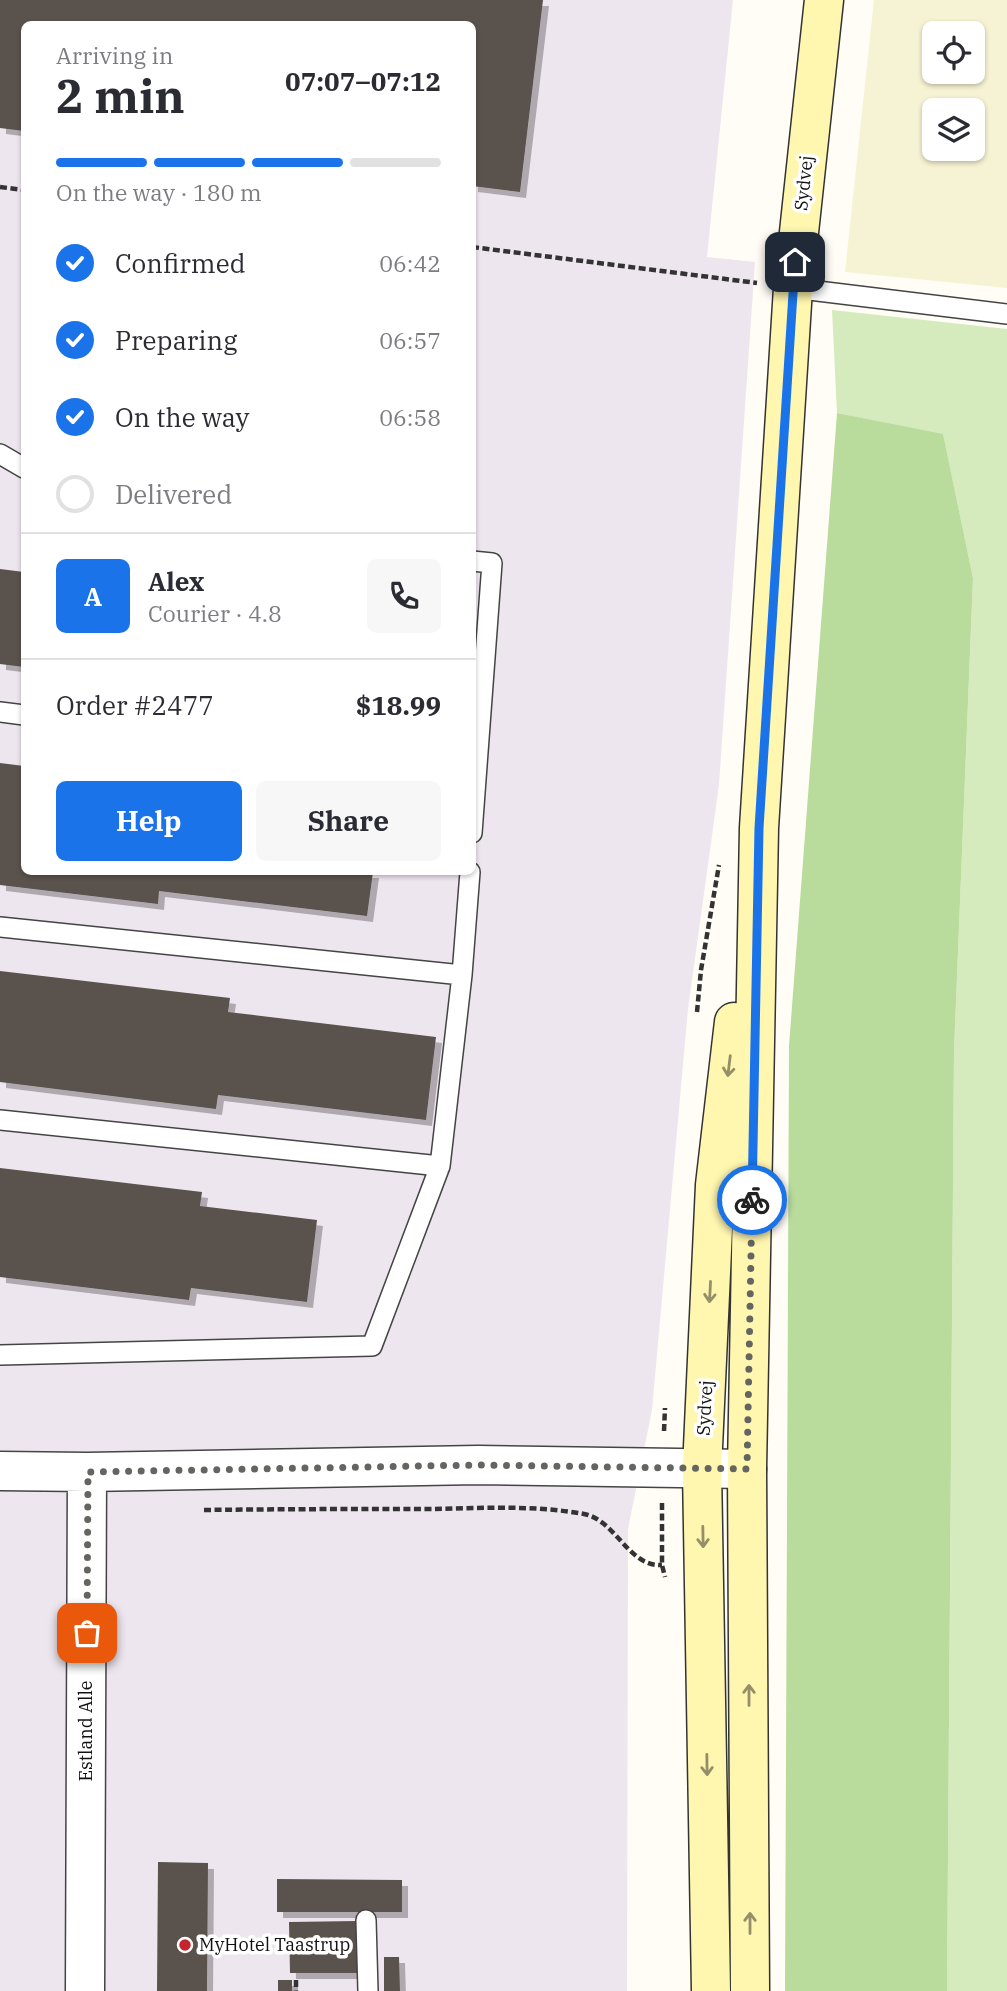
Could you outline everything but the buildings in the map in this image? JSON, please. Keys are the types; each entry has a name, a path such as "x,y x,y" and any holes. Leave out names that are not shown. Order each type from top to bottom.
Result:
{"main road":[{"name":"Sydvej","path":"750,1991 747,1469 759,828 793,288 824,0"},
{"name":"Sydvej","path":"711,1991 702,1469 715,1185 759,828"}],"street":[{"path":"0,1471 88,1472 478,1465 747,1469"},
{"name":"Estland Alle","path":"85,1991 88,1472"}],"lane":[{"path":"793,288 1007,314"},
{"path":"0,454 21,466"},
{"path":"476,561 492,563 476,749"},
{"path":"0,712 21,715"},
{"path":"0,1355 372,1346 440,1166 462,975 470,875"},
{"path":"0,927 462,975"},
{"path":"0,1120 440,1166"},
{"path":"366,1920 368,1991"}],"path":[{"path":"0,187 21,190"},
{"path":"476,248 793,288"},
{"path":"197,1510 511,1508 582,1514 594,1516 608,1525 640,1559 662,1566"},
{"path":"296,1980 296,1991"}],"shaded area":[{"path":"0,0 733,0 707,257 755,262 719,785 688,1009 652,1410 628,1529 627,1991 0,1991"},
{"path":"874,0 1007,0 1007,288 845,272"}],"green space":[{"path":"832,310 1007,329 1007,1991 947,1991 954,1052 973,578 943,435 837,413"},
{"path":"837,413 943,434 973,578 954,1052 947,1991 785,1991 789,1046"}],"way so far":[{"path":"87,1633 88,1472 478,1465 747,1469 752,1200"}],"place":[{"name":"MyHotel Taastrup","path":"185,1945"}],"route":[{"path":"752,1200 759,828 795,262"}]}
